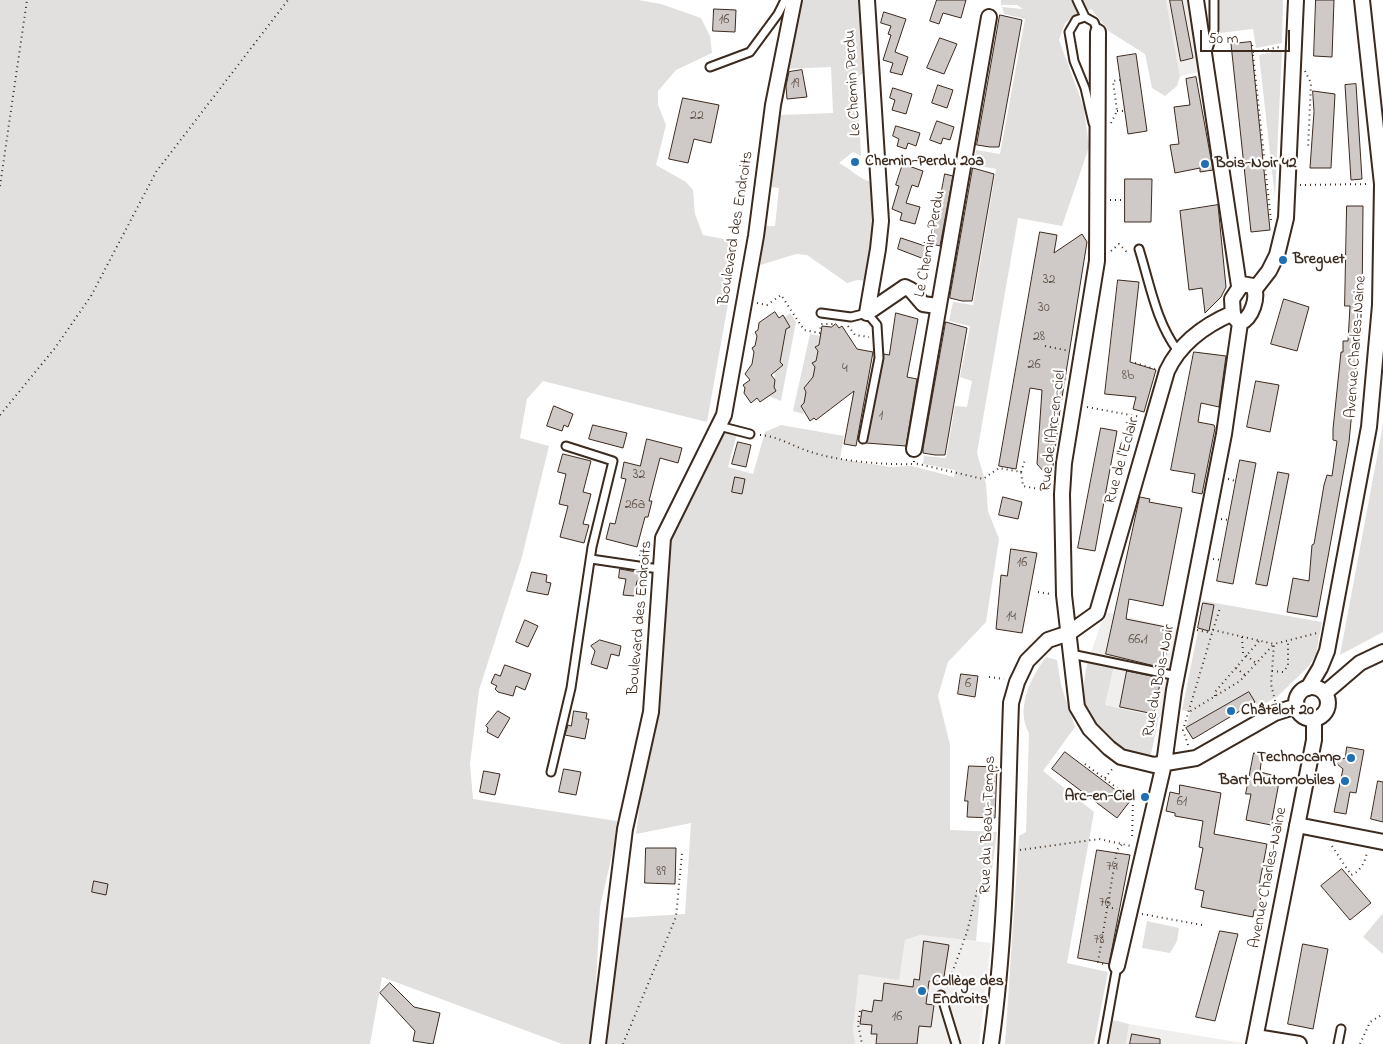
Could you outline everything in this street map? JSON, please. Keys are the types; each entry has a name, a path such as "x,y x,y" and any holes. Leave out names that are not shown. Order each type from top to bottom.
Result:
{"street":[{"name":"Boulevard des Endroits","path":"598,1044 626,829 651,712 659,569 663,538 719,426 726,405 756,236 773,105 794,0"},
{"name":"Le Chemin Perdu","path":"867,0 881,221 867,314"},
{"path":"1196,0 1239,286 1246,283 1255,289"},
{"path":"1236,318 1248,317 1253,307 1255,289 1269,271 1277,255 1286,218 1296,0"},
{"name":"Avenue Charles-Naine","path":"1308,688 1324,660 1369,428 1380,305 1382,184 1362,0"},
{"name":"Le Chemin-Perdu","path":"914,449 937,306 989,17"},
{"name":"Rue de l'Arc-en-ciel","path":"1098,32 1096,140 1099,156 1097,261 1064,463 1062,494 1064,595 1077,706 1090,729 1109,748 1121,757 1154,765 1196,758 1275,713 1297,706"},
{"name":"Rue du Bois-Noir","path":"1112,965 1164,764 1177,676 1224,434 1236,318 1232,299 1239,286"},
{"path":"867,314 905,287 911,290 923,304 937,306"},
{"name":"Rue de l'Eclair","path":"1069,633 1097,613 1167,371 1178,352 1212,323 1236,318"},
{"name":"Rue du Beau-Temps","path":"991,1044 996,1006 1004,888 1011,703 1017,682 1028,661 1048,640 1069,633"},
{"path":"1324,693 1360,663 1383,652"},
{"path":"1308,688 1317,688 1324,693 1328,702 1326,711 1314,719 1301,714 1297,706 1298,697 1308,688"},
{"name":"Avenue Charles-Naine","path":"1255,1041 1314,740 1314,719"},
{"path":"1297,825 1383,842"},
{"path":"1255,1041 1299,1044"}],"lane":[{"path":"710,67 750,52 778,14 785,0"},
{"path":"1077,0 1085,17"},
{"path":"1205,57 1214,30 1214,0"},
{"name":"Rue de l'Arc-en-ciel","path":"1096,140 1085,88 1068,40 1071,26 1076,20 1085,17 1094,22 1098,32"},
{"path":"1139,249 1158,309 1161,326 1178,352"},
{"path":"821,313 851,317 867,314 877,325 879,358 863,439"},
{"path":"719,426 750,434"},
{"path":"551,772 571,688 592,548 613,461 566,446"},
{"path":"591,559 659,569"},
{"path":"1071,654 1177,676"},
{"name":"Rue du Bois-Noir","path":"1103,1044 1112,965"},
{"path":"941,995 956,1044"},
{"path":"1338,1044 1341,1029"}],"path":[{"path":"0,186 27,0"},
{"path":"0,415 55,348 91,296 156,172 288,0"},
{"path":"1252,44 1271,222 1276,226"},
{"path":"1253,52 1281,46"},
{"path":"1301,67 1309,74 1311,83 1308,149"},
{"path":"1115,80 1121,80"},
{"path":"1118,112 1125,110"},
{"path":"1304,185 1372,184"},
{"path":"1110,200 1125,200"},
{"path":"1110,252 1119,244 1123,247"},
{"path":"759,304 767,305 781,295 804,330 820,332 821,324 832,325"},
{"path":"846,324 859,337 879,337"},
{"path":"1045,346 1070,351"},
{"path":"1134,363 1156,369"},
{"path":"1091,408 1142,417"},
{"path":"750,434 769,435 812,453 891,465 914,464"},
{"path":"1025,460 1021,472 1023,486 1052,492"},
{"path":"920,465 983,479 999,468 1021,472"},
{"path":"1228,479 1236,481"},
{"path":"1223,519 1228,520"},
{"path":"1214,559 1220,560"},
{"path":"1038,592 1049,594"},
{"path":"1190,750 1183,730 1220,608"},
{"path":"1198,630 1242,636 1274,644 1329,631"},
{"path":"1242,636 1241,646 1256,663"},
{"path":"1272,671 1283,672 1288,666 1288,640"},
{"path":"1215,696 1215,692 1260,641"},
{"path":"1188,712 1240,681 1274,644"},
{"path":"1274,644 1271,689 1275,701"},
{"path":"1236,668 1245,675"},
{"path":"989,676 1005,679"},
{"path":"1085,764 1133,800 1132,841"},
{"path":"1105,779 1114,766"},
{"path":"1019,850 1099,839 1132,846"},
{"path":"1328,839 1351,875 1357,872 1362,865 1367,847"},
{"path":"1112,965 1098,962 1117,850 1122,844"},
{"path":"623,1044 676,917 682,853"},
{"path":"948,986 968,932 977,891 990,888"},
{"path":"1107,908 1118,909"},
{"path":"1145,914 1202,925"},
{"path":"860,1011 858,1024 862,1044"},
{"path":"1360,1044 1370,1022 1383,1014"}],"shaded area":[{"path":"0,0 638,0 661,4 701,18 710,36 712,53 676,70 658,91 658,105 666,125 656,165 686,182 693,190 695,214 703,235 739,242 707,422 543,381 527,399 520,438 549,446 522,557 479,690 470,764 473,799 617,821 614,846 600,907 593,1040 591,1044 562,1044 382,977 370,1044 0,1044"},
{"path":"799,0 860,0 866,65 865,72 857,77 861,156 853,152 839,163 863,179 871,182 872,239 866,281 857,280 847,283 807,255 796,254 757,266 764,226 775,226 779,188 769,187 777,115 833,113 831,67 784,69"},
{"path":"1001,0 1166,0 1180,76 1177,86 1165,96 1152,88 1145,54 1110,32 1091,9 1072,17 1065,23 1059,40 1084,108 1089,147 1062,226 1018,218 977,453 986,484 988,511 999,539 986,622 948,662 938,696 950,745 950,830 997,832 990,884 981,884 976,941 920,935 905,940 899,980 859,974 853,1029 855,1044 607,1044 620,918 685,914 691,823 636,834 662,628 670,542 722,430 737,434 728,467 753,474 765,432 781,425 844,436 840,459 891,467 912,466 954,477 955,470 923,464 924,456 946,458 955,406 967,407 972,381 960,377 970,326 949,321 953,302 973,305 996,169 974,165 976,150 1000,154 1025,19 1004,14 1002,7 1023,9 1017,5 1001,5"},
{"path":"1166,0 1192,0 1204,71 1180,76"},
{"path":"1220,0 1283,0 1282,43 1256,48 1253,29 1220,33"},
{"path":"1282,50 1275,198 1259,55"},
{"path":"790,313 796,322 781,401 769,396 776,391 774,387 775,371 783,365 780,362 786,329 789,327 784,318"},
{"path":"810,334 821,336 819,345 816,347 818,351 816,361 813,363 815,367 813,377 804,389 806,392 804,403 801,406 804,414 793,411"},
{"path":"1383,422 1383,632 1340,655 1382,430"},
{"path":"1204,601 1322,622 1316,654 1309,666 1277,697 1258,707 1249,692 1186,728 1190,712 1182,710"},
{"path":"1105,612 1181,629 1164,718 1105,705 1114,666 1088,661"},
{"path":"1046,657 1057,660 1061,685 1075,727 1043,771 1094,812 1067,963 1108,972 1094,1044 1005,1044 1019,836 1026,832 1029,733 1025,724 1024,704 1030,684"},
{"path":"1088,661 1114,666 1105,705 1159,717 1151,754 1148,756 1130,751 1115,743 1102,734 1093,724 1087,711 1084,696 1084,680"},
{"path":"1383,913 1383,954 1363,937"},
{"path":"1147,921 1179,928 1177,941 1170,953 1142,948"},
{"name":"Collège des Endroits","path":"920,935 991,943 979,1044 855,1044 853,1029 859,974 905,940"},
{"path":"1113,1020 1129,1024 1126,1044 1109,1044"},
{"path":"1129,1024 1249,1044 1126,1044"}],"building":[{"path":"937,0 966,0 961,18 943,13 939,24 930,21"},
{"path":"1170,0 1182,0 1193,58 1181,61"},
{"path":"1316,0 1334,0 1332,57 1314,56"},
{"path":"714,9 736,10 735,32 713,31"},
{"path":"884,12 906,19 895,52 908,57 902,75 890,72 893,63 883,60 891,35 888,34 891,26 881,23"},
{"path":"1000,15 1022,20 999,147 990,147 977,145"},
{"path":"940,38 957,44 944,74 927,68"},
{"path":"1251,42 1270,230 1251,232 1231,44"},
{"path":"1136,54 1147,131 1128,134 1117,57"},
{"path":"802,70 807,97 787,99 786,86 789,72"},
{"path":"1196,77 1213,170 1200,172 1200,168 1175,173 1170,145 1179,144 1174,107 1190,105 1186,79"},
{"path":"1356,84 1362,179 1351,180 1345,85"},
{"path":"938,85 953,90 947,108 932,103"},
{"path":"893,88 912,94 906,114 892,110 895,100 890,98"},
{"path":"1313,91 1335,94 1331,168 1310,168 1314,112"},
{"path":"683,98 719,105 711,143 694,139 688,163 669,159"},
{"path":"937,121 954,127 950,140 943,138 941,144 930,140"},
{"path":"896,126 920,133 916,146 908,143 906,149 897,146 899,139 893,136"},
{"path":"903,164 923,171 918,187 912,185 906,203 920,207 915,224 900,220 902,213 892,209 899,186 896,185"},
{"path":"973,168 994,174 972,301 962,301 950,298"},
{"path":"945,174 953,176 940,246 932,244"},
{"path":"1125,179 1152,179 1151,222 1125,222"},
{"path":"1218,205 1226,287 1221,297 1205,313 1202,288 1189,290 1180,211"},
{"path":"1347,206 1363,206 1362,306 1349,442 1317,617 1287,612 1293,578 1309,581 1312,545 1314,544 1324,485 1327,475 1332,476 1337,441 1333,440 1333,429 1341,352 1343,352 1343,341 1348,341 1350,306 1345,306"},
{"path":"1040,232 1057,235 1054,253 1082,234 1087,242 1053,466 1045,473 1037,464 1042,390 1030,388 1016,469 999,466"},
{"path":"901,238 928,247 924,259 898,249"},
{"path":"1118,280 1139,282 1130,362 1156,370 1144,412 1133,409 1136,397 1105,394"},
{"path":"1284,299 1309,307 1297,351 1271,344"},
{"path":"775,312 779,318 783,315 790,327 786,329 780,362 783,365 771,375 775,380 774,387 776,391 760,402 757,398 751,403 744,393 745,388 743,385 750,380 745,374 752,364 754,352 752,348 755,346 757,336 755,332 758,330 759,323"},
{"path":"896,313 918,319 907,377 917,379 906,446 866,443 884,354 889,355"},
{"path":"946,322 967,328 945,455 935,455 923,453 923,449"},
{"path":"836,324 839,328 842,326 857,349 873,352 856,446 844,444 854,391 816,420 814,418 810,421 801,406 804,403 806,392 804,388 813,377 815,367 812,363 816,361 818,351 815,347 819,345 822,326 831,327"},
{"path":"1194,352 1226,356 1219,407 1201,403 1198,422 1214,425 1215,428 1202,494 1192,492 1195,474 1171,470"},
{"path":"1256,381 1279,385 1270,432 1247,427"},
{"path":"554,406 573,414 568,427 564,425 562,431 547,426"},
{"path":"593,425 627,433 623,448 589,439"},
{"path":"1101,428 1117,431 1095,551 1078,548"},
{"path":"647,439 682,448 678,463 660,458 649,501 652,501 648,517 645,517 637,547 606,539 610,523 615,524 626,479 621,478 624,462 640,466"},
{"path":"738,442 751,445 746,467 732,464"},
{"path":"563,454 591,461 583,492 591,494 583,524 589,525 584,543 560,537 568,506 559,504 566,474 558,472"},
{"path":"1240,460 1256,463 1233,584 1217,581"},
{"path":"1278,472 1289,474 1267,586 1256,584"},
{"path":"735,477 745,479 742,494 732,492"},
{"path":"1003,497 1022,502 1018,519 999,515"},
{"path":"1140,497 1150,499 1149,502 1182,508 1163,606 1129,599 1126,619 1171,628 1163,668 1106,654"},
{"path":"1011,549 1037,553 1022,633 996,629 1001,575 1007,576"},
{"path":"620,569 648,574 646,583 637,581 634,596 623,595 626,579 619,578"},
{"path":"532,572 547,575 546,582 551,583 548,595 527,591"},
{"path":"1203,603 1214,605 1209,631 1198,628"},
{"path":"525,620 538,626 528,647 516,642"},
{"path":"600,640 621,646 619,656 611,654 607,669 591,664 595,651 591,646"},
{"path":"505,665 531,674 525,690 516,686 513,696 498,692 495,689 497,686 491,683 495,674 500,676"},
{"path":"1127,671 1161,678 1154,714 1120,707"},
{"path":"961,674 978,676 975,697 958,694"},
{"path":"1249,692 1255,702 1193,739 1186,728"},
{"path":"498,711 510,718 498,738 487,732 488,728 486,726"},
{"path":"574,711 587,713 586,719 589,719 585,739 565,735 568,725 571,726"},
{"path":"1347,747 1364,750 1356,793 1350,792 1346,814 1334,812 1343,769 1335,762 1345,758"},
{"path":"1065,752 1130,801 1117,818 1052,769"},
{"path":"1254,753 1262,755 1260,772 1280,777 1271,825 1246,820 1251,794 1246,794"},
{"path":"969,766 997,767 995,818 967,817 968,801 965,801"},
{"path":"564,769 581,772 576,795 559,792"},
{"path":"484,771 500,774 495,795 480,792"},
{"path":"1378,781 1383,782 1383,822 1371,819"},
{"path":"1180,785 1221,793 1214,834 1267,844 1258,891 1262,892 1258,910 1254,910 1253,917 1201,907 1204,891 1195,889 1203,848 1199,847 1203,821 1175,816 1175,813 1166,811 1170,792 1179,794"},
{"path":"646,848 676,848 675,884 645,883"},
{"path":"1097,850 1130,855 1109,964 1078,958"},
{"path":"1342,869 1371,903 1350,920 1321,886"},
{"path":"94,881 108,884 106,895 92,892"},
{"path":"1220,931 1238,934 1215,1021 1196,1017"},
{"path":"924,941 949,945 943,983 929,981 926,1004 934,1005 931,1027 919,1026 917,1044 876,1044 877,1034 871,1034 872,1025 860,1024 862,1010 872,1012 874,1000 882,1001 884,983 913,987 914,979 919,980"},
{"path":"1303,944 1328,949 1313,1029 1288,1024"},
{"path":"390,983 414,1007 440,1013 433,1044 413,1041 415,1031 380,993"},
{"path":"1132,1034 1160,1039 1160,1044 1130,1044"}],"place":[{"name":"Chemin-Perdu 20a","path":"855,162"},
{"name":"Bois-Noir 42","path":"1205,164"},
{"name":"Breguet","path":"1283,260"},
{"name":"Châtelot 20","path":"1231,711"},
{"name":"Technocamp","path":"1351,758"},
{"name":"Bart Automobiles","path":"1345,781"},
{"name":"Arc-en-Ciel","path":"1145,797"},
{"name":"Collège des Endroits","path":"922,991"}]}
